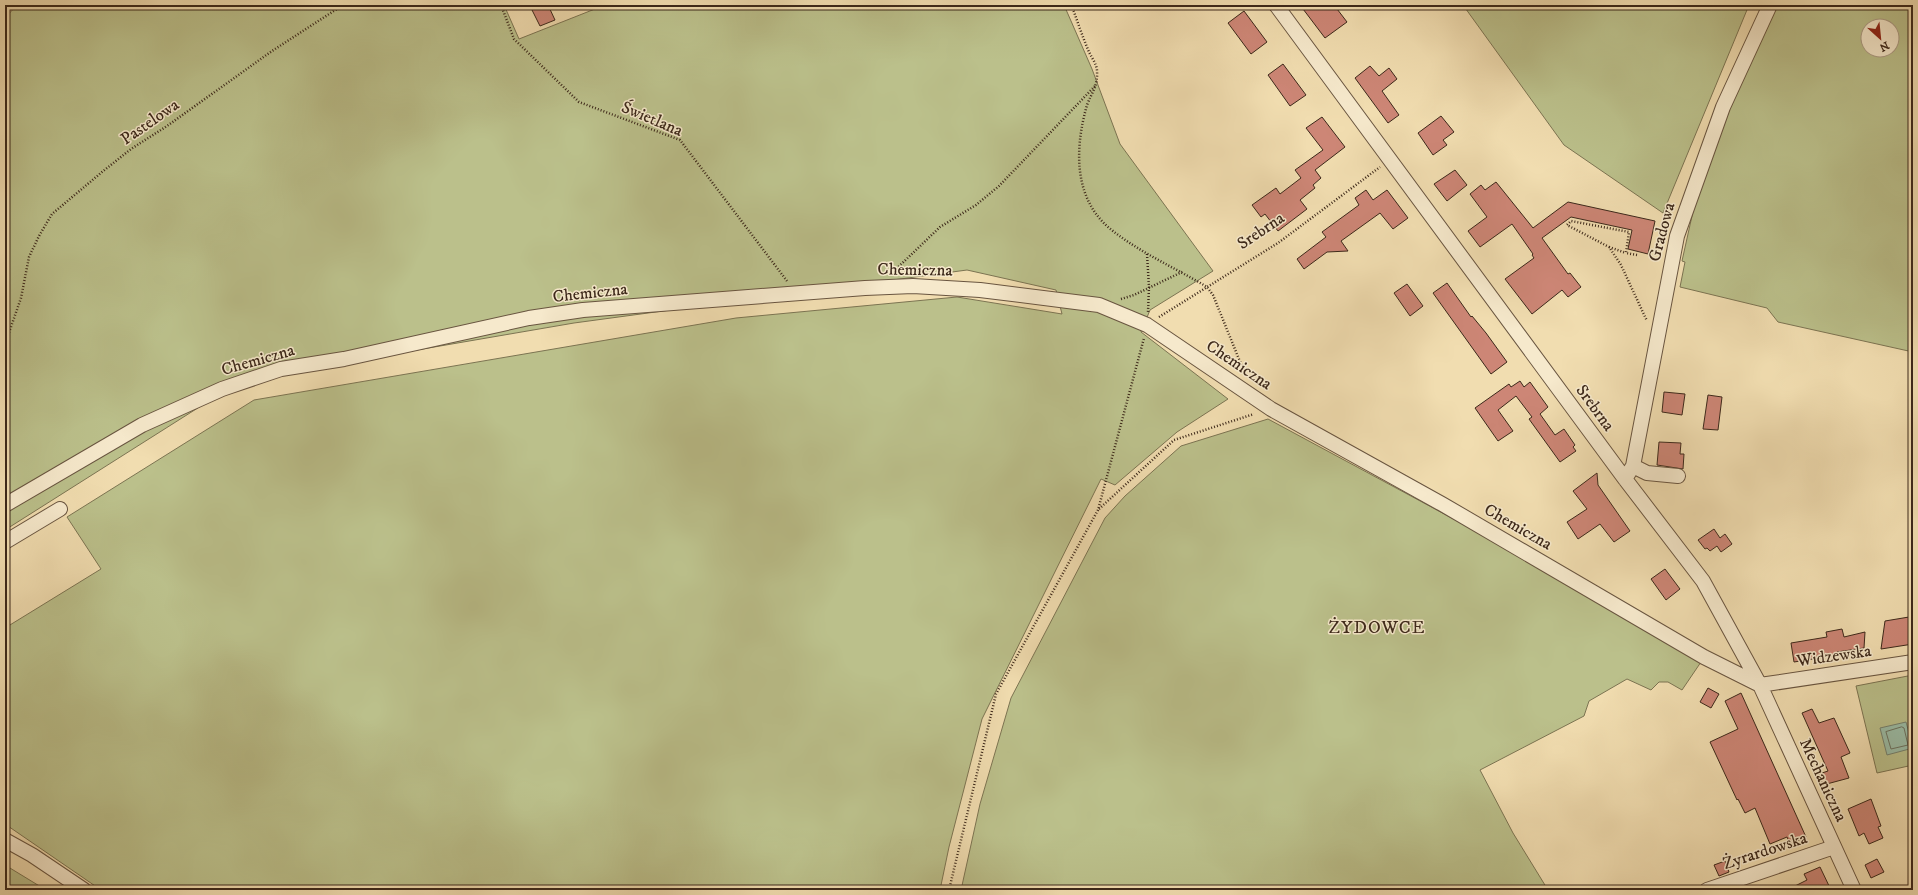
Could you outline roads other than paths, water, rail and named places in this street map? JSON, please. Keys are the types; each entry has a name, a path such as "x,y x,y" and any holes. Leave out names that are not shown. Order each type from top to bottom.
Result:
{"street":[{"name":"Srebrna","path":"1276,5 1703,581 1760,685"},
{"name":"Gradowa","path":"1626,479 1633,466 1673,253 1683,216 1723,107 1770,5"},
{"name":"Chemiczna","path":"5,505 142,425 210,394 281,369 344,359 537,317 583,310 796,292 913,286 949,287 1099,305 1147,325 1271,409 1442,504 1704,657 1760,685"},
{"path":"1633,466 1647,473 1678,476"},
{"path":"5,542 60,509"},
{"name":"Widzewska","path":"1760,685 1913,662"},
{"name":"Mechaniczna","path":"1760,685 1854,890"},
{"path":"5,840 32,855 84,890"},
{"name":"Żyrardowska","path":"1707,890 1834,847"}],"water":[{"path":"1906,722 1913,748 1887,755 1880,728"}],"district":[{"name":"ŻYDOWCE","path":"1377,628"}]}
